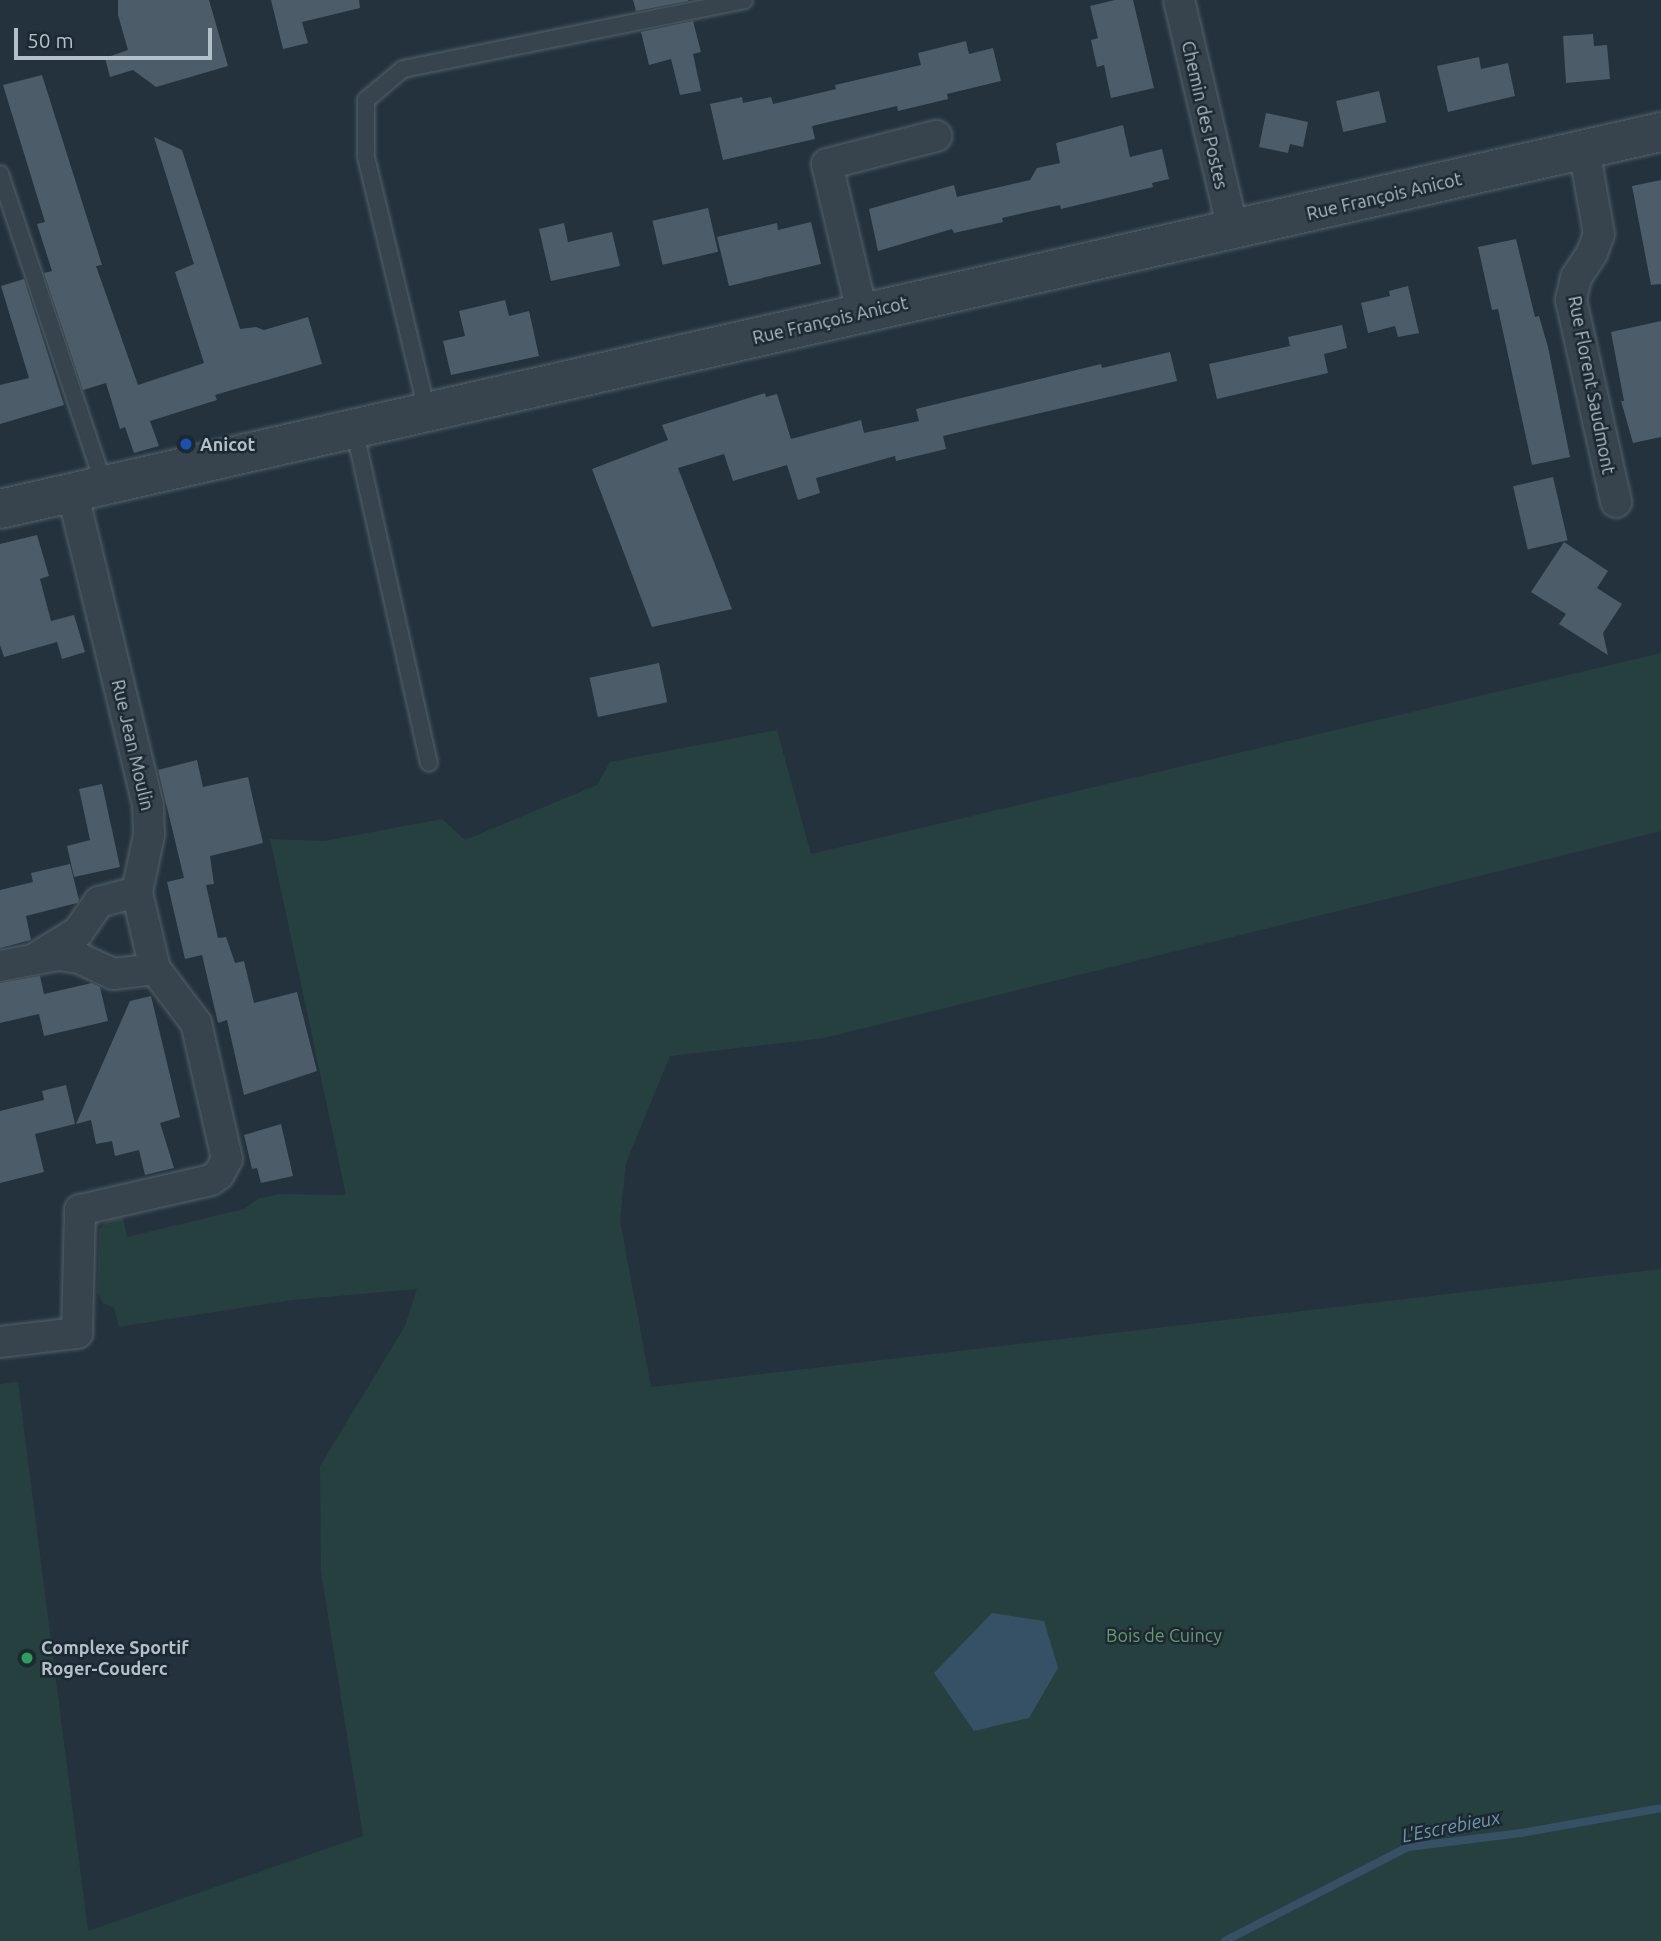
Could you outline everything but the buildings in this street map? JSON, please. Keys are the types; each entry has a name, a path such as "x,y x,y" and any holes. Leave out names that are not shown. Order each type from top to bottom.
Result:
{"street":[{"name":"Chemin des Postes","path":"1179,0 1233,230"},
{"name":"Rue François Anicot","path":"0,509 1661,132"},
{"path":"862,312 827,164 936,136"},
{"name":"Rue Florent Saudmont","path":"1584,149 1599,234 1592,253 1576,278 1571,300 1616,502"},
{"name":"Rue Jean Moulin","path":"0,1342 77,1333 80,1210 211,1180 219,1174 228,1159 197,1023 155,969 137,892 149,835 148,805 88,489"},
{"path":"37,957 78,932 99,902 137,892"},
{"path":"0,966 37,957 68,955 113,974 155,969"}],"lane":[{"path":"427,411 366,156 366,100 403,69 744,0"},
{"path":"0,174 88,489"},
{"path":"354,428 429,763"}],"green space":[{"name":"Bois de Cuincy","path":"1661,653 1661,831 824,1038 670,1056 626,1163 620,1220 651,1387 1661,1269 1661,1941 0,1941 0,1384 18,1382 88,1931 363,1836 321,1572 320,1466 405,1326 417,1289 292,1300 119,1327 114,1308 103,1303 97,1293 99,1230 106,1221 123,1217 127,1237 244,1209 258,1199 278,1194 346,1195 270,839 324,841 442,819 465,840 597,785 610,762 777,730 811,854"}],"water":[{"path":"992,1613 1044,1621 1058,1668 1029,1718 974,1731 934,1673"}],"waterway":[{"name":"L'Escrebieux","path":"1225,1941 1408,1847 1521,1833 1661,1808"}],"place":[{"name":"Anicot","path":"186,444"},
{"name":"Complexe Sportif Roger-Couderc","path":"27,1658"}]}
